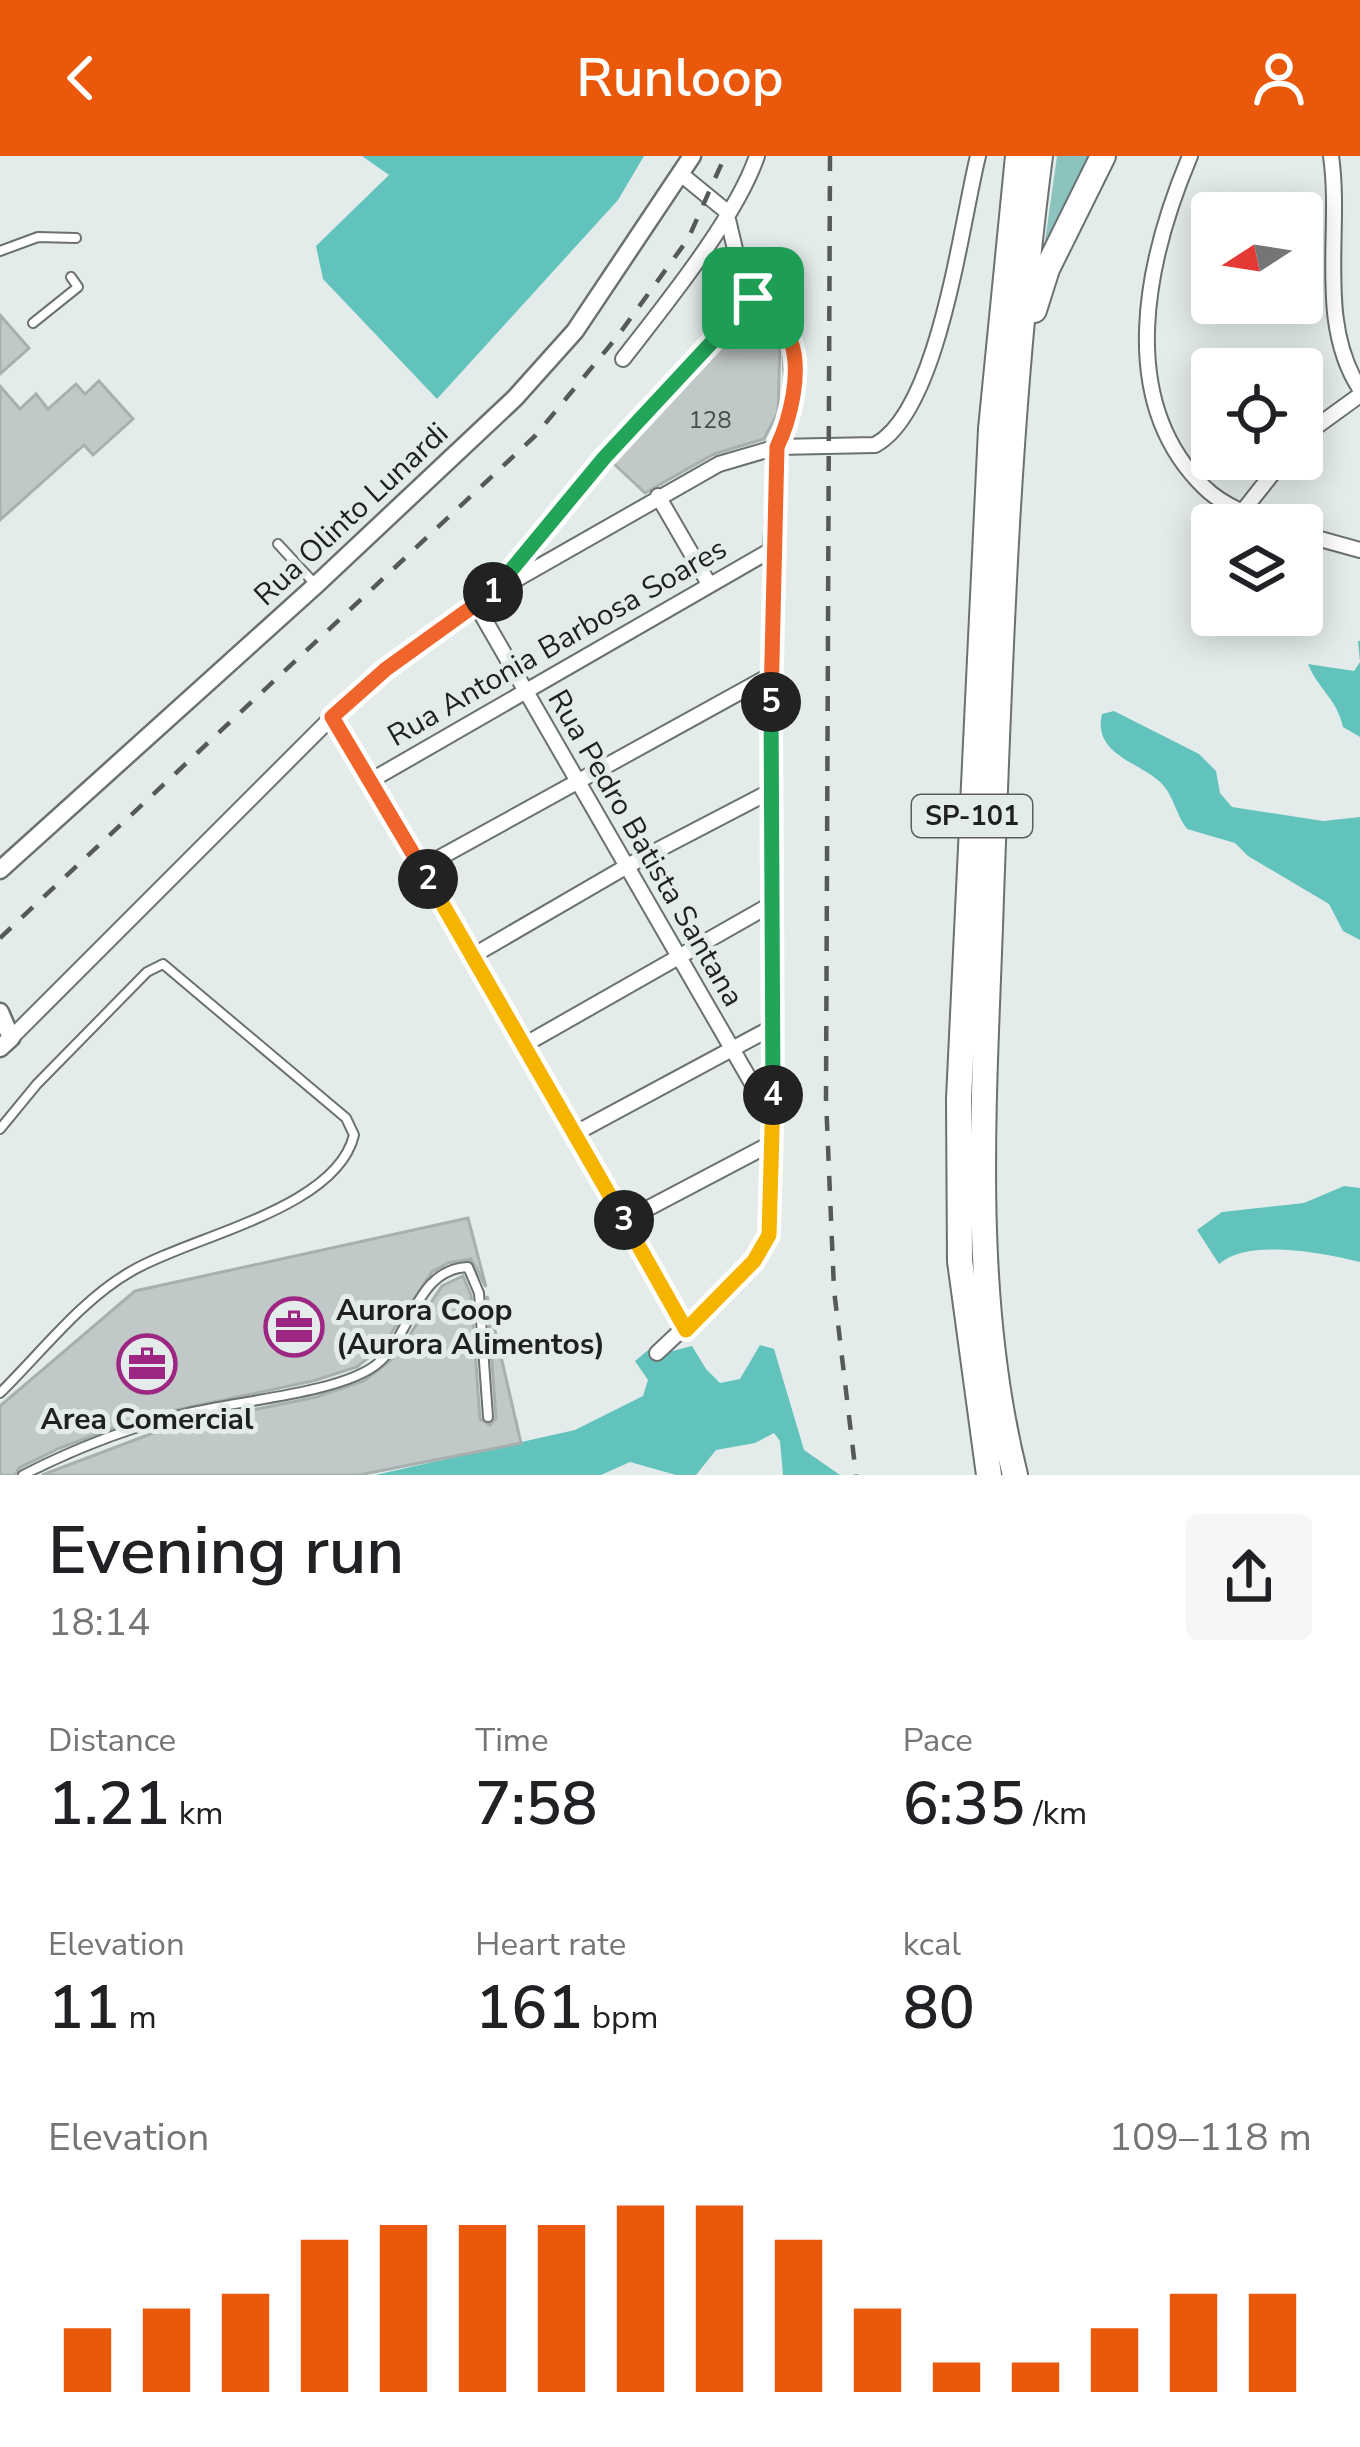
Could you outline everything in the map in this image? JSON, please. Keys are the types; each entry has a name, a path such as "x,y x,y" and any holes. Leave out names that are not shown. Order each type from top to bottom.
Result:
{"highway":[{"name":"SP-101","path":"989,1475 960,1261 959,1099 991,429 1018,156"},
{"name":"SP-101","path":"1015,1475 990,1326 984,1106 996,766 1020,358 1040,156"},
{"path":"1020,358 1047,269 1103,156"}],"street":[{"name":"Rua Olinto Lunardi","path":"0,870 515,398 575,331 692,156"},
{"path":"623,358 692,268 750,177 757,156"},
{"path":"6,1043 332,717 386,669 475,603 719,464 777,447 874,445 889,437 901,421 947,308 978,156"},
{"path":"1190,156 1161,229 1144,354 1150,387 1175,451 1204,488 1229,504"},
{"path":"1323,421 1360,392 1343,364 1335,309 1331,156"},
{"path":"657,1354 754,1261 769,1235 772,550 777,447 788,424 791,340 744,287 726,211 682,175"},
{"path":"1248,504 1267,480"},
{"path":"658,496 709,584"},
{"path":"1323,540 1360,550"},
{"name":"Rua Antonia Barbosa Soares","path":"370,781 772,550"},
{"name":"Rua Pedro Batista Santana","path":"475,603 773,1120"},
{"path":"421,868 771,674"},
{"path":"332,717 686,1330"},
{"path":"474,956 629,865 771,791"},
{"path":"524,1045 770,905"},
{"path":"6,1043 1,1018 34,1015"},
{"path":"574,1134 773,1027"},
{"path":"624,1221 772,1143"}],"lane":[{"path":"0,251 38,237 76,238"},
{"path":"33,323 78,287 71,277"},
{"path":"498,589 604,458 753,298"},
{"path":"278,544 316,585"},
{"path":"0,1129 37,1084 147,972 163,964 346,1118 355,1135 350,1154 296,1198 129,1272 0,1393"},
{"path":"23,1475 112,1434 188,1413 345,1381 377,1364 430,1282 451,1268 468,1267 479,1293 488,1418"}],"shaded area":[{"path":"362,156 644,156 618,200 437,399 323,279 316,246 389,175"},
{"path":"1057,156 1099,156 1044,248"},
{"path":"1360,662 1360,737 1343,727 1308,664 1354,671"},
{"path":"1114,711 1199,754 1216,771 1220,793 1232,807 1323,821 1360,817 1360,940 1343,931 1329,904 1248,856 1235,843 1187,829 1163,785 1105,740 1102,714"},
{"path":"1344,1186 1360,1188 1360,1262 1267,1250 1248,1251 1219,1264 1197,1230 1222,1212 1304,1203"},
{"path":"670,1332 661,1354 692,1346 720,1383 740,1379 760,1345 774,1349 804,1450 840,1475 783,1475 780,1441 774,1433 755,1443 716,1450 696,1475 676,1475 630,1462 601,1475 375,1475 575,1430 643,1396 648,1380 635,1361"}],"building":[{"path":"753,314 780,344 778,412 764,439 714,454 645,493 612,462"},
{"path":"0,315 29,348 0,374"},
{"path":"99,381 133,419 93,455 84,445 0,520 0,386 20,409 36,394 48,409 76,384 85,394"},
{"path":"468,1218 486,1287 471,1259 432,1272 382,1347 357,1367 313,1381 143,1417 60,1448 19,1468 15,1475 0,1475 0,1406 135,1291"},
{"path":"463,1276 471,1295 480,1419 490,1425 496,1418 487,1296 521,1443 359,1475 42,1475 169,1427 316,1397 364,1381 395,1357 442,1286"}],"railway":[{"path":"0,938 535,436 617,337 688,239 725,156"},
{"path":"830,156 826,1099 834,1290 856,1475"}],"place":[{"name":"Aurora Coop (Aurora Alimentos)","path":"294,1327"},
{"name":"Area Comercial","path":"147,1364"}],"route":[{"path":"753,298 791,340 794,356 788,424 777,447 772,550 773,1191 769,1235 754,1261 686,1330 332,717 429,635 498,589 604,458 753,298"}]}
